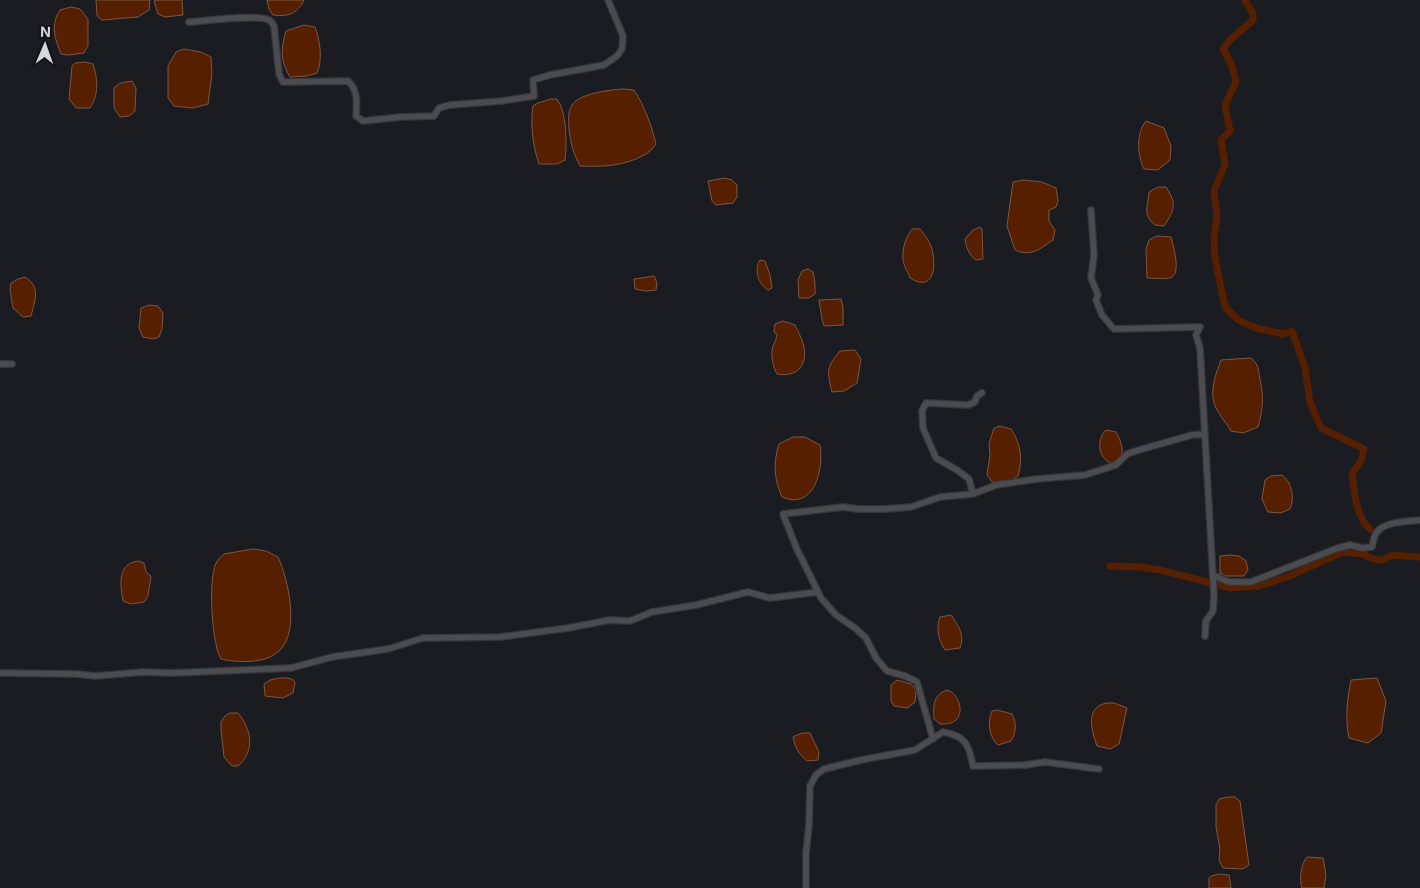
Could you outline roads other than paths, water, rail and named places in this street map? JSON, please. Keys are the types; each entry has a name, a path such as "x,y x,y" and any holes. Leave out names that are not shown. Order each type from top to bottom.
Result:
{"street":[{"path":"189,22 251,18 270,20 274,26 279,74 283,82 348,80 353,86 357,100 356,116 363,122 400,117 434,116 439,108 450,105 502,101 534,96 533,80 604,65 622,49 623,36 608,0"},
{"path":"1090,210 1094,254 1091,278 1098,295 1096,300 1102,315 1114,328 1200,327 1196,335 1200,348 1214,596 1213,611 1206,620 1205,636"},
{"path":"0,364 12,364"},
{"path":"973,494 968,479 936,458 923,428 922,411 926,403 968,405 976,402 977,396 982,392"},
{"path":"933,739 917,682 906,676 888,671 876,658 866,638 836,615 818,592 796,547 783,514 842,507 885,509 911,507 940,497 973,494 996,486 1037,479 1085,475 1116,465 1127,454 1192,435 1205,434"},
{"path":"1213,575 1228,582 1251,582 1344,546 1372,547 1378,529 1388,525 1420,520"},
{"path":"0,674 76,674 96,676 143,672 172,673 291,668 332,657 388,649 423,638 500,637 610,620 630,621 652,612 696,605 748,592 770,598 818,592"},
{"path":"806,888 810,786 816,775 824,769 915,750 943,732 957,734 969,748 973,766 1025,765 1044,762 1100,769"}],"waterway":[{"path":"1245,0 1253,14 1253,20 1229,41 1223,49 1232,66 1236,82 1225,105 1230,131 1221,140 1225,164 1214,191 1217,214 1214,238 1215,258 1225,307 1238,320 1256,328 1283,334 1292,331 1305,368 1310,402 1321,428 1364,449 1361,461 1352,474 1359,511 1365,524 1370,529"},
{"path":"1110,566 1160,570 1231,588 1259,586 1287,577 1343,552 1363,554 1373,559 1383,560 1392,555 1420,557"}]}
